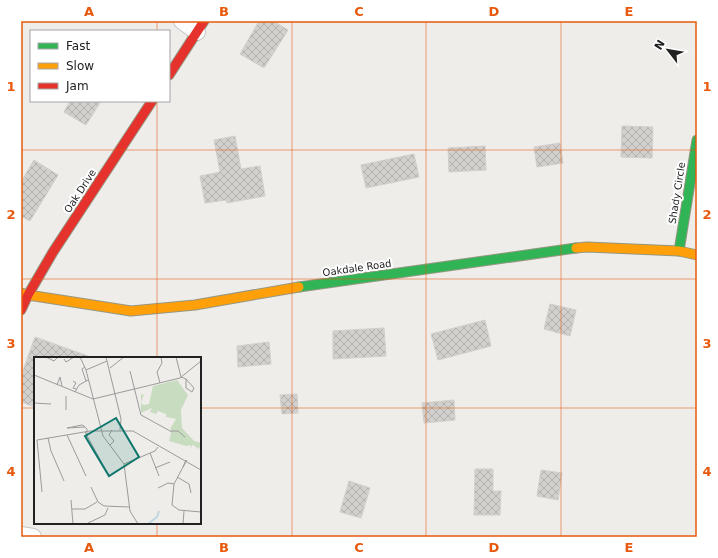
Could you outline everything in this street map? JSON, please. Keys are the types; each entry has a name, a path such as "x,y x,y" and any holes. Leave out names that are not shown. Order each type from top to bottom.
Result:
{"main road":[{"path":"170,72 200,26"},
{"name":"Oak Drive","path":"21,310 24,294 151,102"},
{"name":"Shady Circle","path":"680,251 697,140"},
{"name":"Oakdale Road","path":"24,294 131,311 195,305 293,288 587,247 680,251 697,255"}],"street":[{"path":"182,21 200,26"},
{"path":"21,535 33,537"}],"building":[{"path":"259,21 273,21 288,30 264,68 240,54"},
{"path":"69,102 100,102 86,125 64,112"},
{"path":"622,126 653,127 652,158 621,157"},
{"path":"235,136 241,169 260,166 265,196 227,203 226,200 205,203 200,176 220,172 214,140"},
{"path":"560,143 563,163 537,167 534,147"},
{"path":"485,146 486,170 449,172 448,148"},
{"path":"414,154 419,177 366,188 361,165"},
{"path":"34,160 58,175 30,221 21,216 21,182"},
{"path":"550,304 576,310 570,336 544,329"},
{"path":"485,320 491,346 438,360 431,334"},
{"path":"384,328 386,356 333,359 333,331"},
{"path":"35,337 88,356 34,357 34,407 21,402 21,376"},
{"path":"269,342 271,364 238,367 237,346"},
{"path":"297,394 298,413 282,414 280,395"},
{"path":"454,400 455,420 424,423 422,403"},
{"path":"475,469 493,469 493,491 501,491 500,515 474,515"},
{"path":"541,470 562,473 558,500 537,496"},
{"path":"349,481 370,488 361,518 340,512"}],"traffic: fast":[{"path":"679,251 697,140"},
{"path":"299,287 576,248"}],"traffic: slow":[{"path":"576,248 587,247 679,251 697,255"},
{"path":"21,293 131,311 195,305 299,287"}],"traffic: jam":[{"path":"170,73 204,21"},
{"path":"21,310 53,252 151,102"}]}
